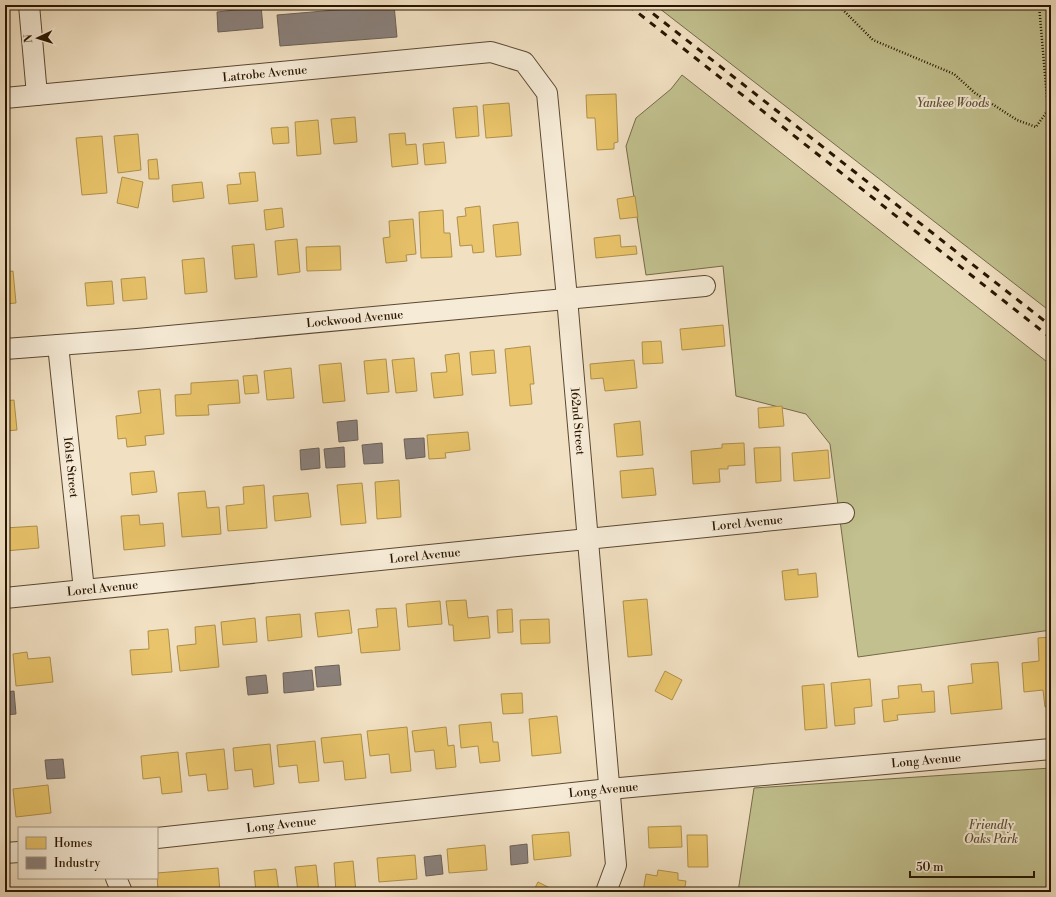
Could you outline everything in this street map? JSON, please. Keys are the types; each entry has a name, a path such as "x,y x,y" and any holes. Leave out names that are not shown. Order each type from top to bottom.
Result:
{"street":[{"path":"29,5 37,95"},
{"name":"Latrobe Avenue","path":"5,98 491,52 524,62"},
{"name":"162nd Street","path":"524,62 547,93 567,298 616,865 606,892"},
{"name":"Lockwood Avenue","path":"5,350 705,286"},
{"name":"161st Street","path":"58,344 84,590"},
{"name":"Lorel Avenue","path":"5,598 844,512"},
{"name":"Long Avenue","path":"158,838 609,789 1051,749"},
{"path":"5,853 18,852"},
{"path":"116,879 122,892"}],"path":[{"path":"838,5 873,40 954,74 975,93 1017,120 1036,127 1048,110 1039,5"}],"green space":[{"name":"Yankee Woods","path":"655,5 1051,5 1051,312"},
{"path":"682,75 1051,365 1051,630 858,657 830,444 806,414 736,396 723,266 646,275 626,146 636,118 671,89"},
{"name":"Friendly Oaks Park","path":"1051,768 1051,892 738,892 754,788"}],"building: Homes":[{"path":"616,94 618,142 614,143 614,149 597,150 595,118 587,118 586,95"},
{"path":"509,103 512,136 486,138 483,105"},
{"path":"477,106 479,136 456,138 453,108"},
{"path":"355,117 357,142 334,144 331,119"},
{"path":"318,120 321,154 297,156 295,122"},
{"path":"288,127 289,143 273,144 271,128"},
{"path":"405,133 406,145 416,144 418,164 392,167 389,134"},
{"path":"138,134 141,170 118,173 114,136"},
{"path":"102,136 107,193 82,195 76,138"},
{"path":"444,142 446,163 425,165 423,144"},
{"path":"157,159 159,179 149,179 148,160"},
{"path":"255,172 258,201 229,204 227,185 241,184 239,173"},
{"path":"122,177 143,182 138,208 117,203"},
{"path":"202,182 204,198 173,202 172,185"},
{"path":"635,196 638,217 620,219 617,199"},
{"path":"480,206 484,252 473,253 472,245 460,246 457,217 466,216 465,208"},
{"path":"282,208 284,227 266,230 264,210"},
{"path":"443,210 444,233 450,233 452,257 421,258 419,212"},
{"path":"413,219 416,254 406,255 407,261 386,263 383,238 390,237 389,221"},
{"path":"518,222 521,255 496,257 493,225"},
{"path":"620,235 621,247 636,246 637,254 596,258 594,238"},
{"path":"297,239 300,272 278,275 275,241"},
{"path":"254,244 257,277 235,279 232,246"},
{"path":"340,246 341,270 307,271 306,247"},
{"path":"204,258 207,292 185,294 182,260"},
{"path":"13,271 16,303 5,304 5,272"},
{"path":"145,277 147,299 123,301 121,279"},
{"path":"112,281 114,304 87,306 85,283"},
{"path":"723,325 725,346 682,350 680,329"},
{"path":"661,341 663,363 643,364 642,342"},
{"path":"530,346 534,384 530,384 532,404 510,406 505,349"},
{"path":"494,350 496,373 472,375 470,352"},
{"path":"459,353 463,395 434,398 431,373 447,372 445,355"},
{"path":"414,358 417,391 396,393 392,360"},
{"path":"386,359 389,392 367,394 364,361"},
{"path":"634,360 637,388 605,391 603,378 591,379 590,364"},
{"path":"341,363 345,401 323,403 319,365"},
{"path":"291,368 294,398 267,400 264,371"},
{"path":"257,375 259,393 245,394 243,376"},
{"path":"238,380 240,403 208,405 209,415 176,416 175,395 191,394 191,383"},
{"path":"160,389 164,434 145,436 146,445 127,447 126,438 118,439 116,416 141,413 138,391"},
{"path":"14,400 17,430 5,431 5,401"},
{"path":"782,406 784,426 759,428 758,408"},
{"path":"640,421 643,455 617,457 614,424"},
{"path":"468,432 470,450 445,453 446,458 429,459 427,435"},
{"path":"744,443 745,465 728,466 728,469 719,469 720,482 693,484 691,451 722,448 722,444"},
{"path":"780,447 781,481 756,483 754,448"},
{"path":"828,450 830,478 794,481 792,453"},
{"path":"653,468 656,495 622,498 620,471"},
{"path":"154,471 157,492 132,495 130,473"},
{"path":"399,480 401,517 377,519 375,482"},
{"path":"362,483 366,523 341,525 337,485"},
{"path":"264,485 267,528 228,531 226,506 244,504 243,487"},
{"path":"205,491 207,508 219,507 221,534 182,537 178,493"},
{"path":"308,493 311,517 275,521 273,496"},
{"path":"139,515 140,525 163,523 165,546 124,550 121,516"},
{"path":"37,526 39,548 5,551 5,528"},
{"path":"798,569 798,575 816,573 818,597 785,600 782,571"},
{"path":"647,599 652,655 628,657 623,601"},
{"path":"466,600 468,618 488,616 490,638 454,641 453,625 449,625 446,601"},
{"path":"440,601 442,624 408,627 406,604"},
{"path":"396,608 400,650 361,653 358,629 378,627 376,609"},
{"path":"512,609 513,632 498,633 497,610"},
{"path":"349,610 352,633 318,637 315,613"},
{"path":"300,614 302,637 268,641 266,617"},
{"path":"255,618 257,642 223,645 221,622"},
{"path":"549,619 550,643 521,644 520,620"},
{"path":"215,625 219,667 180,671 177,646 196,644 195,627"},
{"path":"168,629 172,672 132,675 130,650 149,649 148,631"},
{"path":"1051,637 1051,706 1045,707 1043,690 1024,692 1022,663 1039,661 1038,638"},
{"path":"27,652 28,659 50,657 53,682 16,686 13,654"},
{"path":"998,662 1002,709 951,714 948,686 973,683 971,664"},
{"path":"665,671 682,680 672,700 655,691"},
{"path":"870,679 872,706 854,708 855,724 835,726 831,683"},
{"path":"824,684 827,728 805,730 802,686"},
{"path":"921,684 922,692 934,691 935,712 897,715 898,720 884,722 882,700 899,698 898,686"},
{"path":"522,693 523,713 503,714 501,694"},
{"path":"557,716 561,753 532,756 529,719"},
{"path":"491,722 493,742 498,742 500,761 480,763 478,746 461,748 459,725"},
{"path":"407,727 411,771 391,773 389,754 370,756 367,731"},
{"path":"446,727 448,746 454,745 456,767 436,769 434,750 415,752 412,731"},
{"path":"361,734 366,778 345,780 343,761 324,763 321,738"},
{"path":"315,741 319,781 299,783 297,765 279,767 277,745"},
{"path":"270,744 274,784 254,787 252,769 235,771 233,748"},
{"path":"224,749 228,789 208,791 206,774 189,776 186,753"},
{"path":"178,752 182,792 162,794 160,777 143,779 141,756"},
{"path":"48,785 51,813 16,817 13,789"},
{"path":"681,826 682,847 649,848 648,827"},
{"path":"569,832 571,856 534,860 532,835"},
{"path":"687,835 707,835 708,867 688,867"},
{"path":"485,845 487,870 449,873 447,849"},
{"path":"415,855 417,879 379,882 377,858"},
{"path":"353,861 356,892 336,892 334,863"},
{"path":"316,865 319,892 298,892 295,867"},
{"path":"218,868 220,892 158,892 158,873"},
{"path":"276,869 279,892 256,892 254,871"},
{"path":"658,870 678,873 678,880 686,881 684,892 643,892 646,874 657,876"},
{"path":"538,882 558,892 533,892"}],"building: Industry":[{"path":"243,5 261,5 263,28 218,32 217,12 244,9"},
{"path":"394,5 397,37 280,46 277,15"},
{"path":"357,420 358,440 339,442 337,422"},
{"path":"424,438 425,457 406,459 404,439"},
{"path":"382,443 383,463 364,464 362,445"},
{"path":"344,447 345,467 326,468 324,449"},
{"path":"319,448 320,468 301,470 300,450"},
{"path":"339,665 341,685 317,687 315,667"},
{"path":"312,670 314,690 284,693 283,673"},
{"path":"266,675 268,693 248,695 246,677"},
{"path":"14,691 16,714 5,715 5,692"},
{"path":"63,759 65,778 47,779 45,760"},
{"path":"527,844 528,863 511,865 510,846"},
{"path":"441,855 443,874 426,876 424,857"}],"railway":[{"path":"628,5 1051,338"},
{"path":"642,5 1051,326"}]}
